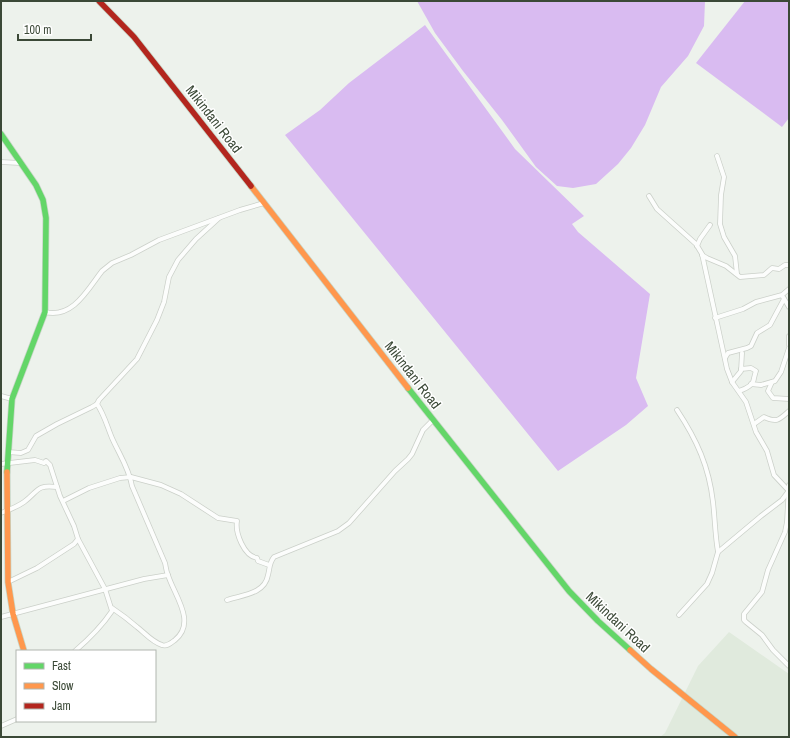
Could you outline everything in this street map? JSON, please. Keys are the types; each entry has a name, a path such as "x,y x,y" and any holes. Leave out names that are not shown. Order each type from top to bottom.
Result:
{"main road":[{"name":"Mikindani Road","path":"99,1 138,43 569,591 598,622 651,670 735,737"},
{"path":"1,134 40,192 45,209 45,312 12,399 8,452 4,464 7,510 8,582 13,614 24,650"}],"street":[{"path":"717,156 724,177 721,195 720,224 724,237 735,256 737,274"},
{"path":"1,162 20,163"},
{"path":"649,196 660,212 698,246 702,255 727,369 732,382 746,402 756,432 767,451 774,475 789,491"},
{"path":"45,312 52,313 71,308 84,295 102,271 112,263 131,256 159,240 264,203"},
{"path":"8,452 21,452 28,450 36,436 92,407 137,359 157,320 164,302 169,277 178,260 196,239 219,218"},
{"path":"698,246 700,239 710,225"},
{"path":"702,255 726,266 740,277 763,276 772,268 779,269 785,265 789,265"},
{"path":"724,359 728,353 751,346 757,333 770,325 783,297 789,289"},
{"path":"715,318 743,309 756,302 783,297"},
{"path":"783,297 789,307"},
{"path":"750,384 761,385 776,380 781,372 789,347 789,336"},
{"path":"732,382 739,374 742,353"},
{"path":"739,391 747,388 754,380 756,370 751,368 741,368"},
{"path":"772,382 768,392 773,398 789,399"},
{"path":"1,396 12,399"},
{"path":"4,464 35,460 44,463 46,461 50,465 62,501 74,526 78,540 105,589 112,608 154,641 167,646 182,634 184,616 182,609 168,575 165,563 132,486 131,477 121,453 112,440 102,413 96,404"},
{"path":"677,410 693,436 700,450 706,468 713,502 718,552 707,584 679,614"},
{"path":"754,424 764,417 773,421 778,420 789,412"},
{"path":"227,600 260,589 267,579 270,565 274,557 333,534 349,523 390,476 408,460 423,430 433,420"},
{"path":"62,501 89,488 116,479 131,477 161,485 181,494 218,518 237,521 238,537 245,547 254,558 257,558 258,561 270,565"},
{"path":"789,484 785,532 771,564 762,592 743,617 746,622 762,635 773,650 789,666"},
{"path":"1,513 25,502 36,490 57,487"},
{"path":"718,552 782,500 789,491"},
{"path":"8,582 37,568 78,540"},
{"path":"1,617 144,579 168,575"},
{"path":"76,650 101,626 109,616 112,608"},
{"path":"1,726 16,719"}],"shaded area":[{"path":"417,1 705,1 704,26 688,56 661,87 645,125 631,148 618,164 596,184 573,188 557,186 536,167 435,33"},
{"path":"745,1 789,1 789,118 782,127 696,63"},
{"path":"425,25 515,149 584,216 572,224 578,232 650,294 636,378 648,406 626,425 558,471 285,135 320,110 349,83"},
{"path":"729,632 789,674 789,737 660,737 665,733 698,666"}],"traffic: fast":[{"path":"1,134 36,185 43,200 46,218 45,312 12,399 7,472"},
{"path":"408,388 569,591 598,621 630,650"}],"traffic: slow":[{"path":"251,186 408,388"},
{"path":"7,472 8,582 13,614 24,650"},
{"path":"630,650 651,669 735,737"}],"traffic: jam":[{"path":"99,1 134,37 251,186"}]}
